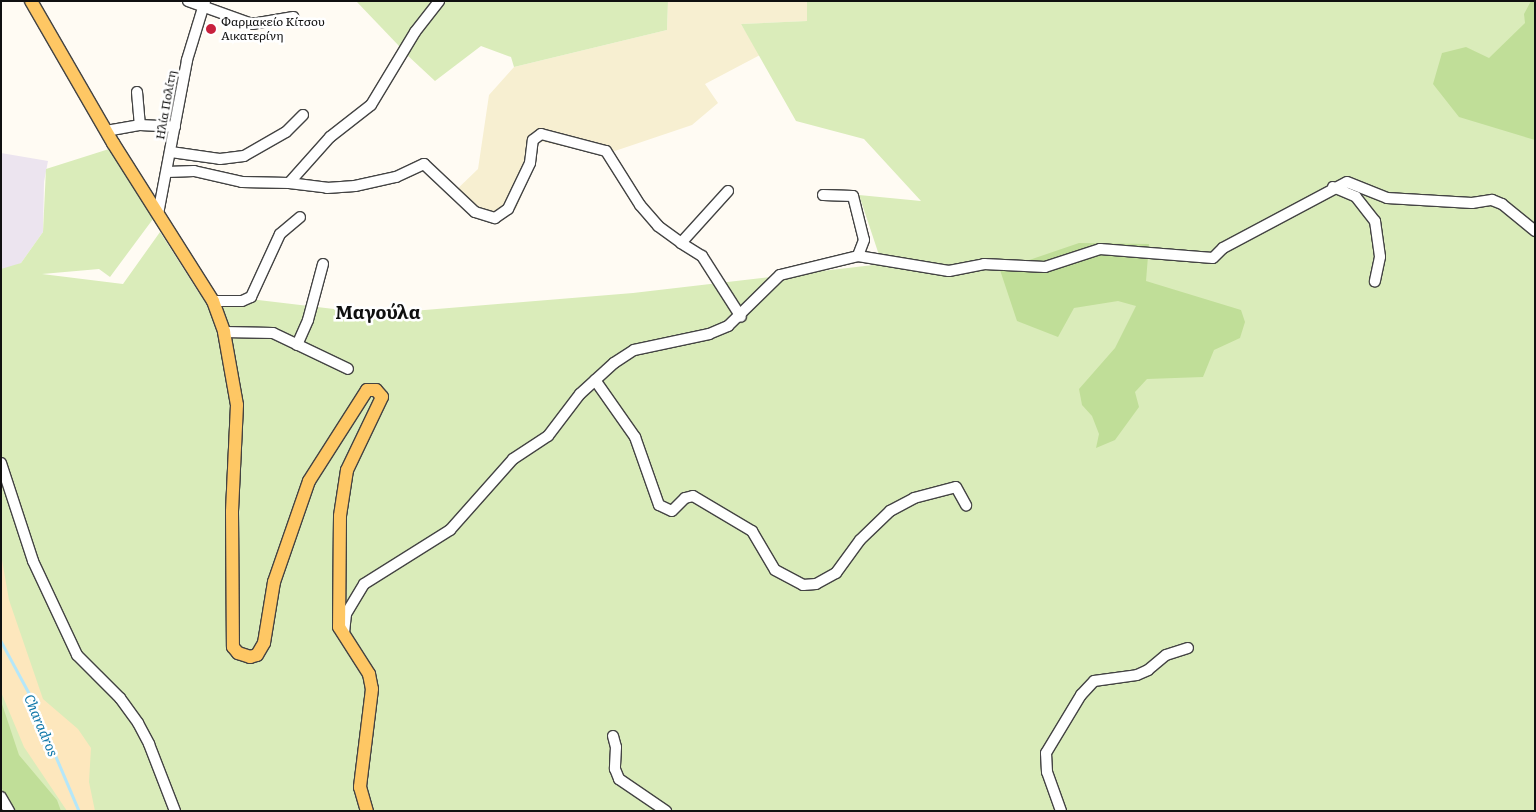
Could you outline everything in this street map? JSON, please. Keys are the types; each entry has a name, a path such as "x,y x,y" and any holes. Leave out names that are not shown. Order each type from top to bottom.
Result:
{"main road":[{"path":"31,1 106,131 213,301 224,332 237,405 232,512 233,647 245,656 257,655 264,643 274,582 309,481 367,390 376,390 382,397 347,470 343,494 338,611 339,627 369,674 372,689 360,787 367,811"}],"street":[{"path":"188,1 205,4 252,24 293,18"},
{"path":"289,183 330,137 371,104 416,32 439,1"},
{"name":"Ηλία Πολίτη","path":"158,214 189,52 205,4"},
{"path":"137,92 140,125"},
{"path":"170,152 220,159 244,156 286,132 303,115"},
{"path":"106,131 140,125 175,127"},
{"path":"167,172 194,171 242,182 289,183 327,188 355,186 396,176 424,164 429,166 475,212 495,218 508,209 530,163 533,140 541,134 606,151 640,205 658,226 702,256 741,317"},
{"path":"344,637 346,614 364,584 450,530 517,456 548,436 580,394 595,380 634,350 709,334 741,317 773,279 780,275 858,256 949,271 984,264 1045,268 1100,249 1213,258 1223,248 1333,186 1351,182 1387,198 1472,203 1492,200 1502,204 1535,231"},
{"path":"1333,186 1356,197 1375,221 1380,257 1375,281"},
{"path":"681,243 728,191"},
{"path":"823,195 853,196 864,240 858,256"},
{"path":"213,301 243,301 251,297 280,234 300,217"},
{"path":"297,345 306,328 323,264"},
{"path":"224,332 273,333 348,369"},
{"path":"595,380 635,437 659,505 672,511 685,498 693,496 752,530 775,570 803,585 816,584 836,573 860,540 890,512 914,498 956,487 966,506"},
{"path":"1,463 33,561 78,655 120,698 138,723 150,744 175,811"},
{"path":"1061,811 1047,772 1046,753 1081,695 1094,681 1137,675 1148,670 1166,655 1188,648"},
{"path":"613,736 616,746 615,769 620,778 666,811"},
{"path":"1,797 9,811"}],"shaded area":[{"path":"668,1 807,1 808,21 741,24 760,55 705,84 718,103 692,125 603,155 539,141 535,164 516,209 499,223 477,218 451,195 478,169 489,95 514,67 667,30"},
{"path":"1,153 48,161 44,182 43,232 21,263 1,272"}],"green space":[{"path":"356,1 432,1 400,47"},
{"path":"445,1 668,1 667,30 514,67 511,57 481,46 435,81 406,54"},
{"path":"807,1 1535,1 1535,811 1,811 1,269 21,263 43,232 46,169 109,149 153,219 110,277 99,269 42,274 123,284 160,232 199,293 376,314 633,293 882,264 859,195 921,201 864,139 796,121 741,24 807,21"},
{"path":"1531,1 1535,1 1535,140 1459,117 1433,84 1442,53 1466,47 1489,58 1525,23 1524,14"},
{"path":"1079,243 1149,244 1146,281 1241,310 1245,322 1240,338 1214,350 1203,377 1147,379 1135,392 1139,407 1115,440 1096,448 1099,434 1092,416 1082,405 1079,389 1115,348 1136,306 1118,301 1074,308 1058,337 1017,321 1000,270"},
{"path":"1,701 19,755 57,800 61,811 15,811 1,787"}],"sand":[{"path":"1,554 9,600 43,699 78,729 91,748 89,782 95,811 67,811 24,747 1,692"}],"waterway":[{"name":"Charadros","path":"1,641 29,693 79,811"}],"place":[{"name":"Φαρμακείο Κίτσου Αικατερίνη","path":"211,29"}],"district":[{"name":"Μαγούλα","path":"378,312"}]}
